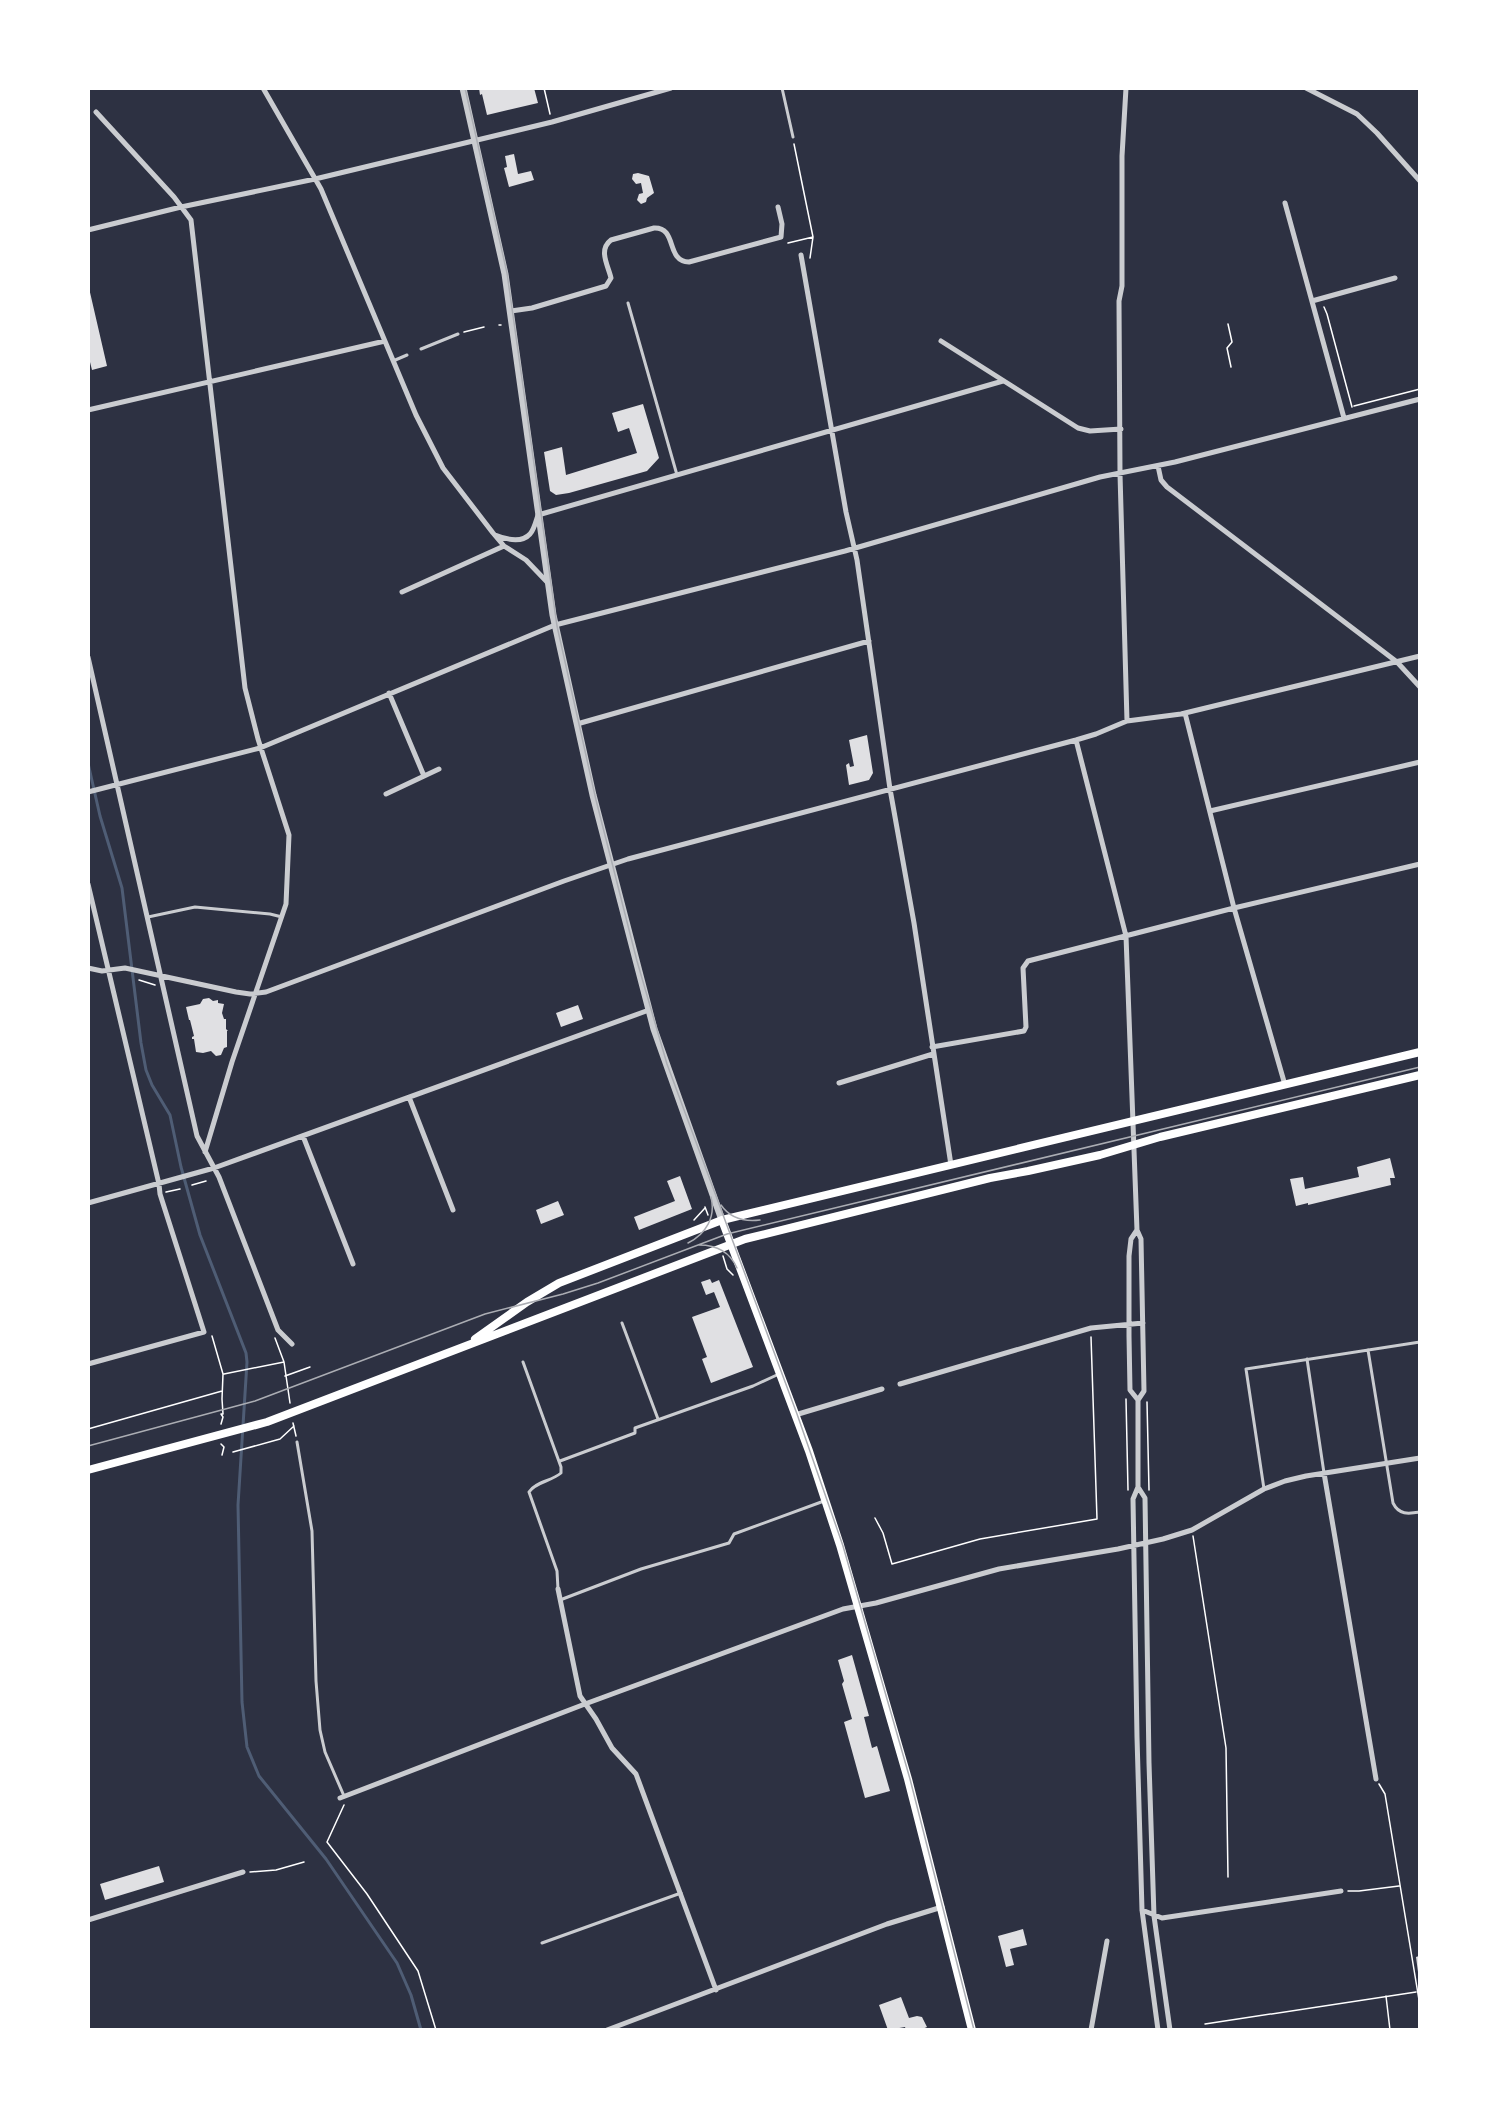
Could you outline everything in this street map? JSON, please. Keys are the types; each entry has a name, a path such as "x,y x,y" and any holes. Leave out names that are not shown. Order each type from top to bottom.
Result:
{"main road":[{"path":"459,1349 527,1302 564,1281 722,1220 1419,1052"},
{"path":"88,1470 252,1427 292,1414 758,1235 860,1209 1134,1146 1160,1137 1419,1074"},
{"path":"722,1220 826,1500 908,1779 972,2030"}],"street":[{"path":"263,88 315,179 428,441 443,468 493,534 504,546 526,560 548,583"},
{"path":"464,88 511,311 548,583 577,724 610,865 649,1010 667,1069 722,1220"},
{"path":"88,230 552,122 671,88"},
{"path":"1126,88 1122,148 1122,286 1119,301 1120,474 1127,721"},
{"path":"1306,88 1356,114 1377,133 1419,181"},
{"path":"96,112 190,220 244,680 249,710 289,835 286,904 205,1152"},
{"path":"1285,203 1344,417"},
{"path":"511,311 532,308 606,286 610,278 604,252 605,246 611,240 660,228 667,233 677,258 688,262 781,237 782,224 778,207"},
{"path":"801,255 854,548 890,789 914,923 951,1165"},
{"path":"1312,301 1395,278"},
{"path":"88,410 385,341"},
{"path":"941,341 1081,430 1121,429"},
{"path":"538,515 1002,381"},
{"path":"88,792 261,748 555,625 854,548 1093,479 1158,466 1419,399"},
{"path":"1158,466 1161,480 1167,487 1397,662 1419,687"},
{"path":"493,534 505,539 523,539 530,534 538,515"},
{"path":"402,592 504,546"},
{"path":"577,724 869,641"},
{"path":"88,968 102,971 125,968 236,992 255,994 277,989 610,865 1076,740 1127,721 1185,713 1419,656"},
{"path":"88,657 197,1136 214,1168 278,1330 292,1344"},
{"path":"389,693 424,776"},
{"path":"1185,713 1234,908 1285,1085"},
{"path":"1076,740 1126,936 1137,1230 1141,1239 1143,1323 1144,1390 1138,1400 1138,1487 1133,1499 1142,1910 1158,2030"},
{"path":"1210,811 1419,762"},
{"path":"386,794 439,769"},
{"path":"932,1047 1023,1032 1026,1028 1023,968 1026,962 1234,908 1419,864"},
{"path":"88,884 160,1194 204,1332 88,1364"},
{"path":"88,1203 214,1168 649,1010"},
{"path":"839,1083 933,1054"},
{"path":"409,1097 453,1210"},
{"path":"303,1136 353,1264"},
{"path":"1137,1230 1131,1239 1130,1324 1131,1390 1138,1400"},
{"path":"900,1384 1091,1328 1143,1323"},
{"path":"795,1415 882,1389"},
{"path":"342,1797 585,1704 858,1605 876,1603 999,1569 1146,1543 1192,1530 1264,1490 1291,1479 1419,1458"},
{"path":"1324,1473 1376,1779"},
{"path":"1138,1487 1145,1498 1154,1916 1170,2030"},
{"path":"558,1589 579,1693 612,1748 636,1774 717,1990"},
{"path":"88,1920 243,1872"},
{"path":"1142,1910 1162,1918 1341,1891"},
{"path":"607,2030 887,1924 942,1907"},
{"path":"1091,2030 1107,1941"}],"lane":[{"path":"782,88 793,137"},
{"path":"628,303 677,475"},
{"path":"422,349 458,334"},
{"path":"393,361 407,355"},
{"path":"148,917 195,907 282,917"},
{"path":"622,1323 658,1420"},
{"path":"1264,1490 1246,1369 1419,1342"},
{"path":"1368,1350 1395,1507 1405,1514 1419,1512"},
{"path":"1307,1359 1324,1473"},
{"path":"523,1362 560,1461 561,1473 532,1488 530,1492 557,1571 558,1589"},
{"path":"560,1461 634,1433 635,1428 753,1386 780,1374"},
{"path":"297,1442 312,1531 316,1681 320,1730 325,1752 342,1797"},
{"path":"560,1600 641,1569 729,1543 734,1534 826,1500"},
{"path":"542,1943 682,1893"}],"path":[{"path":"544,88 552,122"},
{"path":"793,137 813,237 810,259"},
{"path":"788,243 813,237"},
{"path":"1228,324 1232,342 1227,348 1231,367"},
{"path":"458,334 483,327"},
{"path":"1348,408 1419,389"},
{"path":"139,980 158,986"},
{"path":"192,1185 206,1181"},
{"path":"166,1192 180,1189"},
{"path":"694,1220 705,1207 711,1224"},
{"path":"721,1248 728,1269"},
{"path":"875,1518 883,1533 892,1563 980,1539 1097,1519 1091,1328"},
{"path":"274,1334 284,1362 291,1409"},
{"path":"213,1336 223,1374 223,1414 221,1414 223,1429"},
{"path":"223,1374 284,1362"},
{"path":"285,1376 310,1367"},
{"path":"88,1429 223,1391"},
{"path":"1126,1398 1128,1499"},
{"path":"1148,1400 1149,1494"},
{"path":"292,1418 297,1442"},
{"path":"233,1452 280,1439 294,1426"},
{"path":"222,1440 222,1455"},
{"path":"1192,1530 1226,1748 1228,1877"},
{"path":"1376,1779 1385,1794 1419,2006"},
{"path":"342,1797 345,1804 327,1842 367,1894 418,1971 436,2030"},
{"path":"243,1872 276,1870 304,1862"},
{"path":"1341,1891 1359,1892 1400,1886"},
{"path":"1205,2024 1417,1992"},
{"path":"1386,1996 1390,2030"}],"building":[{"path":"479,88 498,88 498,90 534,88 538,103 487,115"},
{"path":"514,154 518,174 531,171 534,180 509,187 504,168 507,167 505,156"},
{"path":"633,174 649,176 654,193 641,204 637,200 639,194 643,193 641,183 636,184 632,179"},
{"path":"89,288 107,366 92,370 88,354"},
{"path":"643,404 659,458 647,471 569,493 556,495 550,491 544,452 562,447 566,475 637,453 629,428 618,432 612,413"},
{"path":"867,735 873,773 869,780 849,785 846,765 849,763 850,767 854,766 849,740"},
{"path":"209,998 224,1004 222,1013 226,1019 228,1031 227,1047 221,1055 216,1056 211,1051 196,1052 186,1007 200,1004 203,999"},
{"path":"578,1005 583,1019 561,1027 556,1013"},
{"path":"1390,1158 1395,1178 1390,1178 1391,1185 1296,1206 1290,1179 1303,1177 1305,1189 1359,1177 1357,1167"},
{"path":"680,1176 692,1209 639,1230 634,1217 675,1201 667,1181"},
{"path":"558,1201 564,1215 541,1224 536,1210"},
{"path":"710,1279 712,1283 719,1280 753,1367 711,1383 702,1359 707,1357 692,1317 720,1307 714,1292 706,1295 701,1282"},
{"path":"852,1655 869,1716 864,1717 872,1748 877,1746 890,1791 865,1798 844,1722 852,1719 838,1660"},
{"path":"159,1866 164,1882 105,1900 100,1884"},
{"path":"1023,1929 1027,1945 1010,1949 1014,1965 1006,1967 998,1936"},
{"path":"1419,1956 1419,1972 1418,1972 1416,1957"},
{"path":"901,1997 909,2018 922,2017 927,2027 920,2030 906,2030 905,2027 888,2030 879,2005"}],"waterway":[{"path":"88,763 100,816 122,888 146,1070 170,1115 181,1167 200,1235 246,1353 238,1505 242,1702 247,1747 259,1776 326,1859 397,1963 411,1995 421,2030"}],"tram line":[{"path":"465,88 507,273 557,626 596,800 637,961 667,1064 797,1414 843,1546 910,1779 974,2030"},
{"path":"88,1446 255,1401 485,1314 598,1283 727,1234 1420,1067"},
{"path":"688,1243 705,1230 711,1218 711,1197"},
{"path":"721,1205 738,1218 760,1220"},
{"path":"699,1245 722,1250 737,1268"}]}
